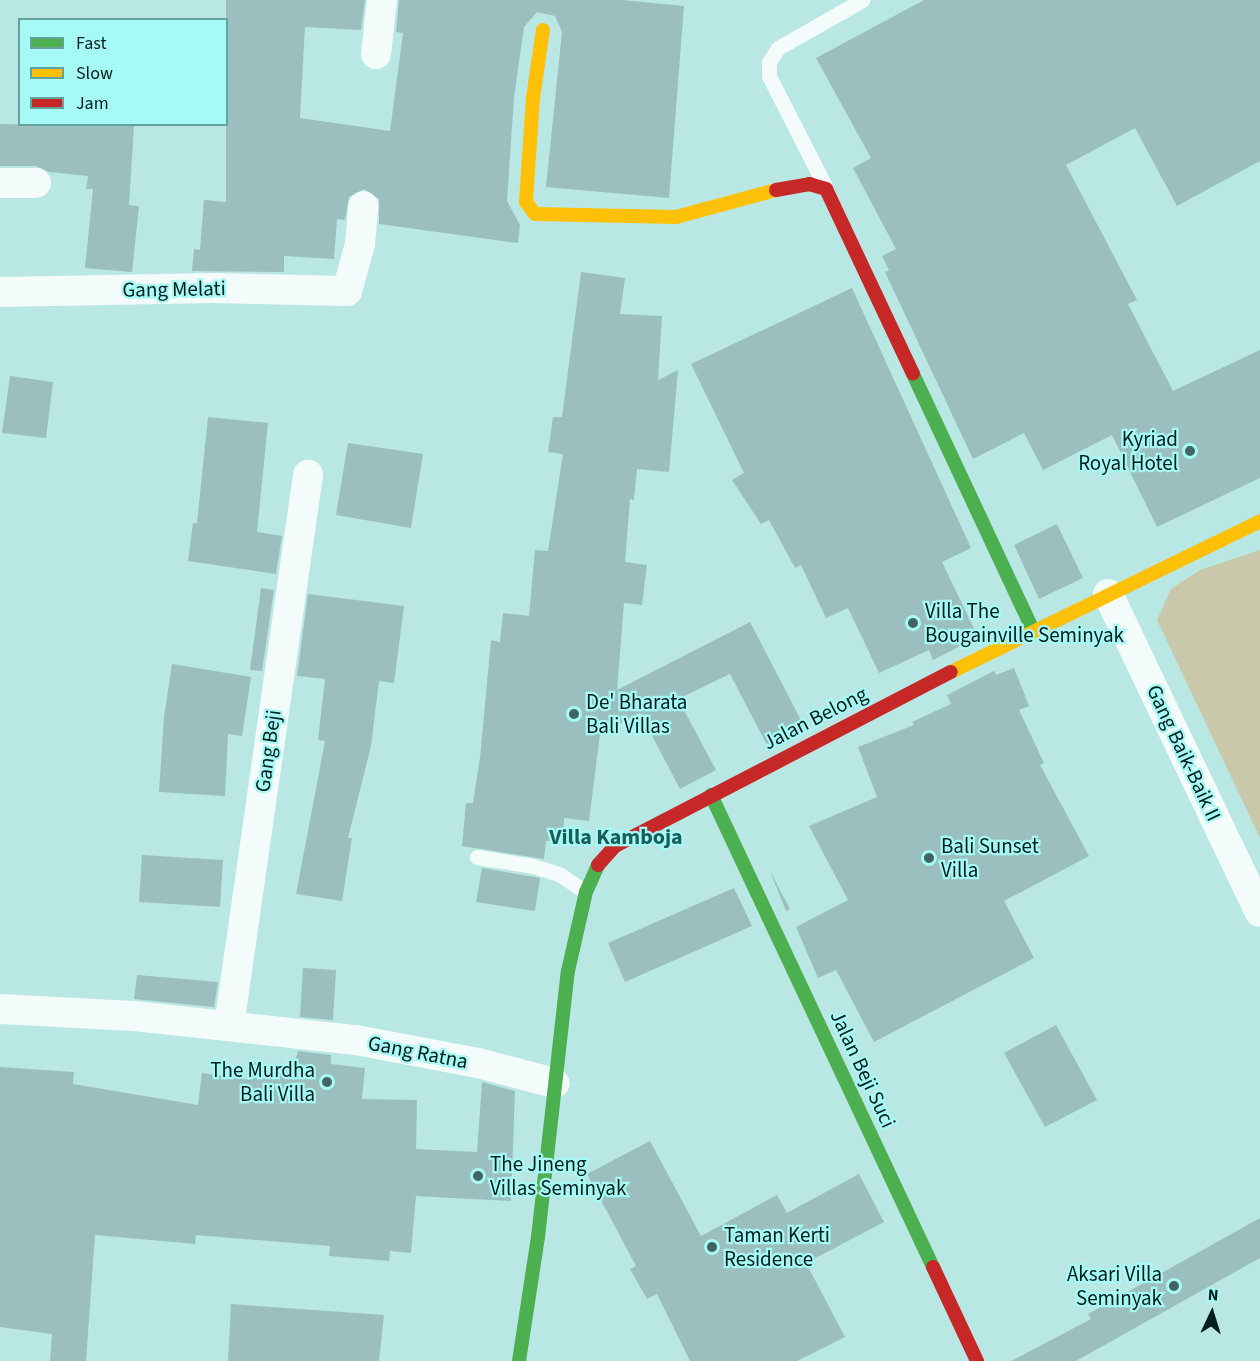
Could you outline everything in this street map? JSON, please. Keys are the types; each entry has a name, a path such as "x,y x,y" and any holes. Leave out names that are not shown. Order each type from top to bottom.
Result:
{"street":[{"path":"376,54 382,0"},
{"path":"543,30 533,98 526,202 535,214 676,217 793,186 809,184 826,189 1033,630"},
{"path":"0,183 36,183"},
{"name":"Gang Melati","path":"0,292 214,288 347,291 360,244 363,206"},
{"name":"Gang Beji","path":"229,1026 308,476"},
{"name":"Jalan Belong","path":"554,1083 568,971 586,892 593,872 615,846 1033,630 1260,521"},
{"name":"Gang Baik-Baik II","path":"1108,594 1260,912"},
{"name":"Jalan Beji Suci","path":"711,795 977,1361"},
{"name":"Gang Ratna","path":"0,1009 229,1026 356,1040 478,1063 554,1083"},
{"path":"519,1361 538,1237 554,1083"}],"lane":[{"path":"826,189 770,76 769,62 778,48 862,0"},
{"path":"477,857 533,866 558,874 586,892"}],"shaded area":[{"path":"1260,550 1260,838 1157,620 1171,589 1200,570"}],"building":[{"path":"226,0 365,0 361,30 305,27 300,118 390,131 403,33 396,32 399,0 622,0 684,6 669,198 546,187 562,32 555,16 537,12 524,27 514,97 507,201 520,225 518,243 379,224 379,199 364,189 349,197 345,220 337,219 334,259 284,256 284,272 192,271 194,249 200,250 204,200 226,202 228,18 226,18"},
{"path":"924,0 1260,0 1260,161 1177,206 1135,128 1066,165 1137,300 1128,304 1173,391 1260,350 1260,478 1157,527 1112,435 1043,470 1024,433 973,459 885,272 889,270 882,256 896,249 853,168 871,158 816,58"},
{"path":"0,124 134,126 129,205 139,206 132,272 85,268 93,189 86,189 88,176 49,172 36,166 0,166"},
{"path":"581,272 625,278 620,314 662,316 658,380 678,370 669,472 637,469 634,500 630,499 625,562 647,565 642,605 624,603 617,690 750,622 804,726 767,745 730,674 678,699 716,770 680,789 640,713 600,734 589,821 564,818 563,842 546,841 544,859 462,846 466,803 473,803 480,758 491,640 500,642 503,613 529,616 535,550 548,551 563,454 548,452 553,417 562,417"},
{"path":"852,288 971,548 942,562 978,637 933,660 929,650 879,673 848,608 826,618 801,565 795,568 769,520 761,524 732,480 744,473 691,364"},
{"path":"10,376 53,382 46,438 2,433"},
{"path":"208,417 268,423 257,532 282,536 276,574 188,561 193,523 197,523"},
{"path":"348,443 423,454 411,528 336,515"},
{"path":"1057,524 1083,578 1039,599 1014,545"},
{"path":"261,588 274,590 262,671 250,670"},
{"path":"308,594 404,606 394,683 379,681 371,746 348,838 352,838 342,901 296,894 325,741 318,740 325,679 297,676"},
{"path":"172,664 251,677 242,736 228,734 225,796 159,792 164,717"},
{"path":"1014,668 1029,706 1019,710 1044,763 1040,765 1089,856 1004,901 1034,958 874,1042 836,970 818,978 796,927 848,900 809,826 877,797 858,747 914,725 912,722 951,704 947,695 994,671 996,675"},
{"path":"142,855 223,860 220,907 139,902"},
{"path":"482,868 540,878 535,911 476,902"},
{"path":"770,871 790,909 786,911"},
{"path":"734,888 752,926 625,982 608,943"},
{"path":"303,968 336,970 333,1020 300,1017"},
{"path":"137,975 218,982 214,1007 134,999"},
{"path":"1056,1025 1097,1100 1045,1127 1004,1053"},
{"path":"298,1051 331,1055 331,1064 365,1068 362,1099 417,1100 416,1149 477,1152 482,1082 515,1091 511,1201 416,1196 411,1253 390,1251 389,1261 329,1256 330,1246 196,1235 195,1244 95,1235 86,1361 50,1361 52,1334 0,1327 0,1067 74,1072 73,1084 198,1105 202,1073 250,1080 252,1062 293,1067"},
{"path":"650,1141 701,1236 777,1195 787,1213 859,1174 884,1222 806,1263 845,1337 797,1361 690,1361 657,1294 647,1299 630,1269 636,1266 587,1174"},
{"name":"Aksari Villa Seminyak","path":"1260,1218 1260,1258 1076,1361 1011,1361 1091,1319 1088,1314"},
{"path":"231,1304 384,1315 379,1361 228,1361"}],"traffic: fast":[{"path":"913,374 1033,630"},
{"path":"711,795 933,1267"},
{"path":"519,1361 538,1237 568,971 586,892 598,865"}],"traffic: slow":[{"path":"543,30 533,98 526,202 535,214 676,217 776,190"},
{"path":"951,672 1260,521"}],"traffic: jam":[{"path":"776,190 809,184 826,189 913,374"},
{"path":"598,865 615,846 951,672"},
{"path":"933,1267 977,1361"}],"place":[{"name":"Kyriad Royal Hotel","path":"1190,451"},
{"name":"Villa The Bougainville Seminyak","path":"913,623"},
{"name":"De' Bharata Bali Villas","path":"574,714"},
{"name":"Bali Sunset Villa","path":"929,858"},
{"name":"The Murdha Bali Villa","path":"327,1082"},
{"name":"The Jineng Villas Seminyak","path":"478,1176"},
{"name":"Taman Kerti Residence","path":"712,1247"},
{"name":"Aksari Villa Seminyak","path":"1174,1286"}],"district":[{"name":"Villa Kamboja","path":"616,838"}]}
